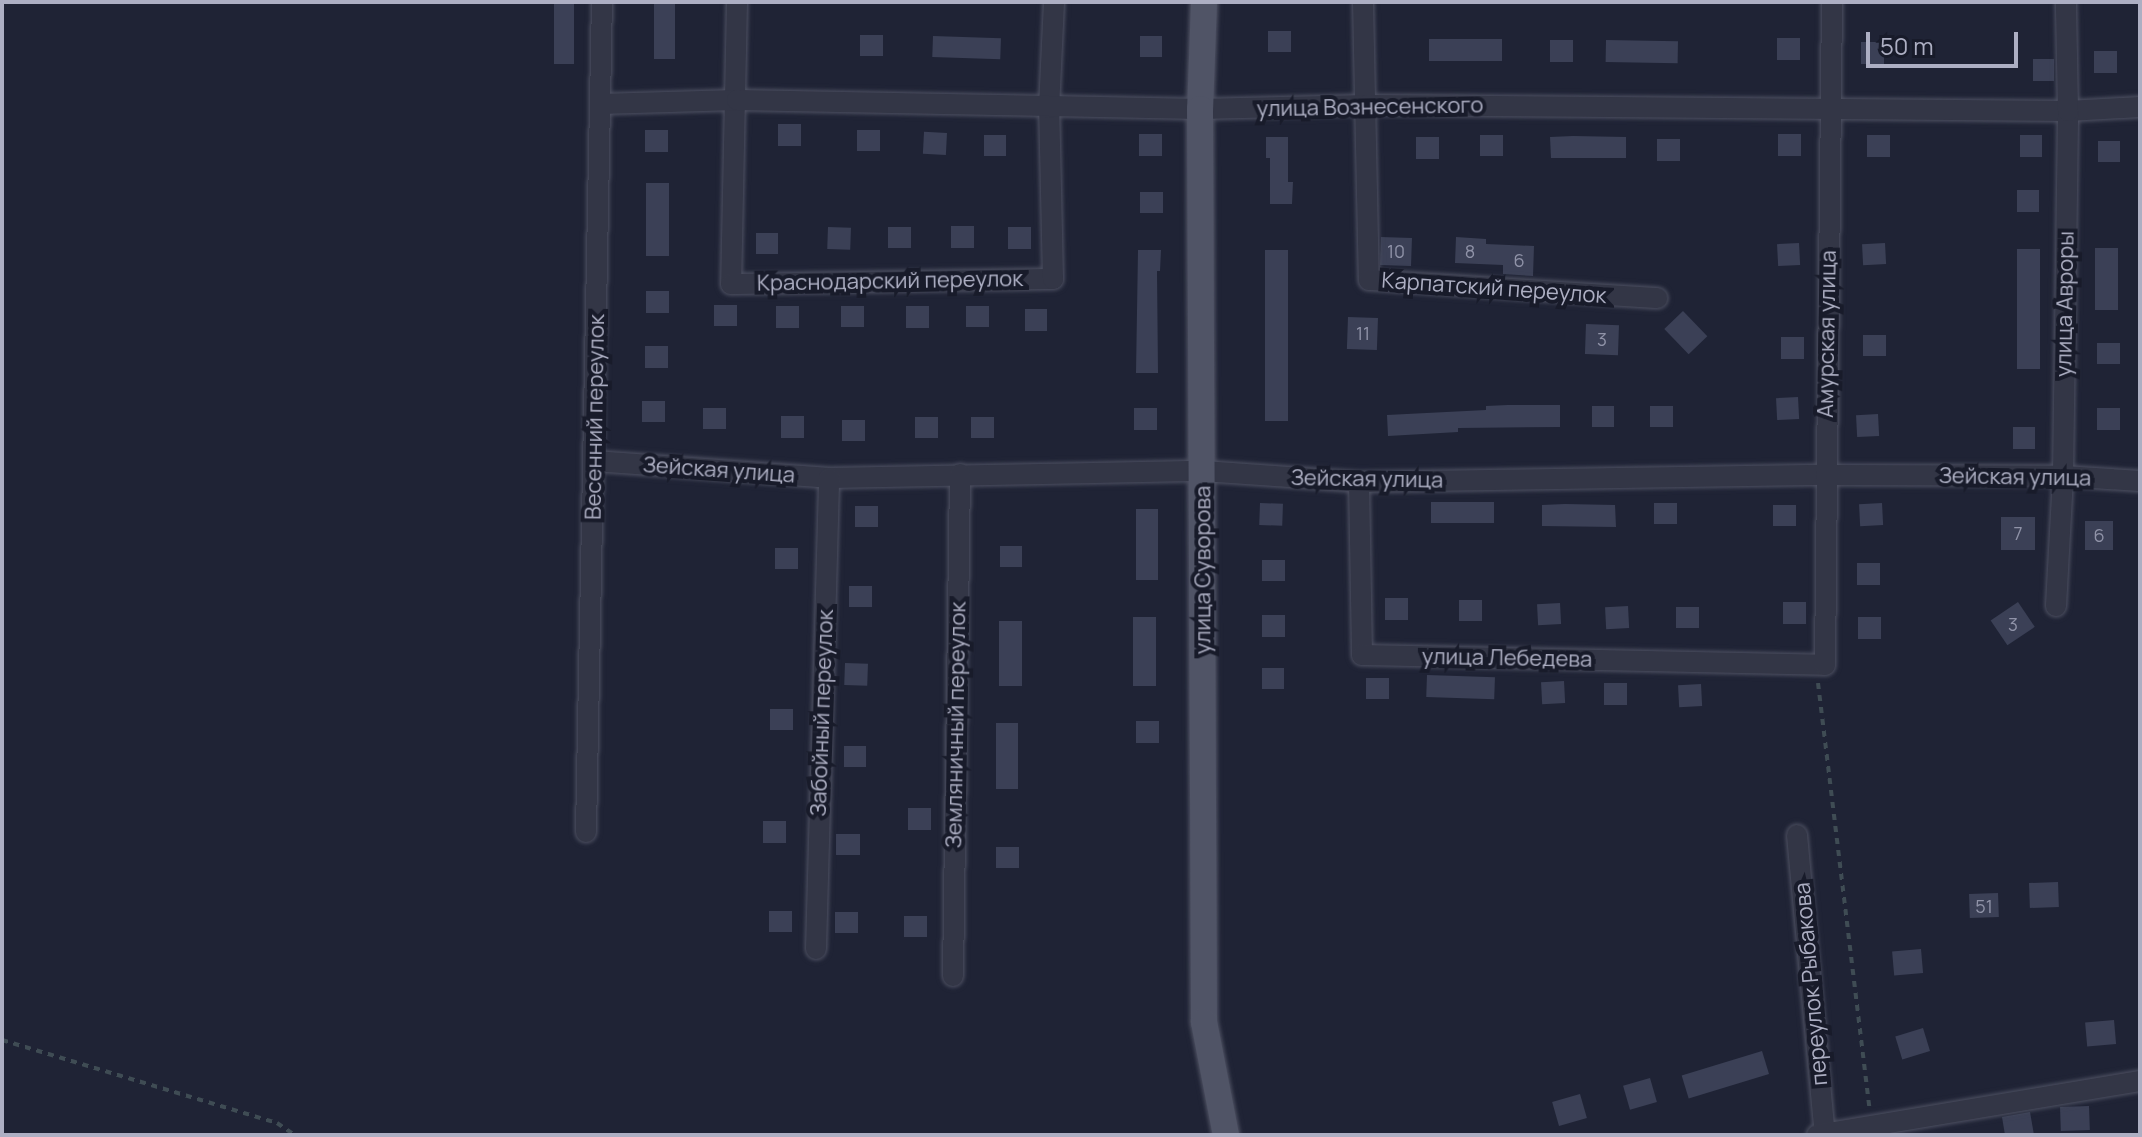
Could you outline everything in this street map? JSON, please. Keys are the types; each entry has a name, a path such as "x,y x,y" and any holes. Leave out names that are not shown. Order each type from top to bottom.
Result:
{"main road":[{"name":"улица Суворова","path":"1204,2 1200,109 1204,1022 1226,1135"}],"street":[{"name":"Весенний переулок","path":"586,832 602,2"},
{"name":"Краснодарский переулок","path":"737,2 731,284 1053,279 1049,108 1054,2"},
{"name":"Карпатский переулок","path":"1363,2 1369,280 1657,298"},
{"name":"Амурская улица","path":"1825,665 1832,2"},
{"name":"улица Авроры","path":"2056,606 2063,476 2068,111 2066,2"},
{"name":"улица Вознесенского","path":"600,104 737,100 1200,109 1367,105 1830,106 2068,111 2140,107"},
{"name":"Зейская улица","path":"594,461 829,478 1203,471 1359,482 1826,475 2063,476 2140,481"},
{"name":"Земляничный переулок","path":"953,976 960,474"},
{"name":"Забойный переулок","path":"816,949 829,478"},
{"name":"улица Лебедева","path":"1359,482 1362,655 1825,665"},
{"name":"переулок Рыбакова","path":"1797,835 1822,1134"},
{"path":"1822,1134 2140,1081"}],"path":[{"path":"1825,665 1817,687 1843,874 1871,1125"},
{"path":"2,1040 277,1123 295,1135"}],"building":[{"path":"554,2 574,2 574,64 554,64"},
{"path":"654,2 675,2 675,59 654,59"},
{"path":"1268,31 1291,31 1291,52 1268,52"},
{"path":"860,35 883,35 883,56 860,56"},
{"path":"933,36 1001,38 1000,59 932,57"},
{"path":"1140,36 1162,36 1162,57 1140,57"},
{"path":"1777,38 1800,38 1800,60 1777,60"},
{"path":"1429,39 1502,39 1502,61 1429,61"},
{"path":"1550,40 1573,40 1573,62 1550,62"},
{"path":"1606,40 1678,41 1678,63 1606,62"},
{"path":"1861,42 1884,42 1884,64 1861,64"},
{"path":"2094,51 2117,51 2117,73 2094,73"},
{"path":"2033,59 2054,59 2054,81 2033,81"},
{"path":"778,124 801,124 801,146 778,146"},
{"path":"645,130 668,130 668,152 645,152"},
{"path":"857,130 880,130 880,151 857,151"},
{"path":"924,132 947,133 946,155 923,154"},
{"path":"1139,134 1162,134 1162,156 1139,156"},
{"path":"1778,134 1801,134 1801,156 1778,156"},
{"path":"984,135 1006,135 1006,156 984,156"},
{"path":"1480,135 1503,135 1503,156 1480,156"},
{"path":"1867,135 1890,135 1890,157 1867,157"},
{"path":"2020,135 2042,135 2042,157 2020,157"},
{"path":"1266,137 1288,137 1288,182 1293,182 1292,204 1270,204 1270,158 1266,158"},
{"path":"1416,137 1439,137 1439,159 1416,159"},
{"path":"1550,137 1626,137 1626,158 1551,158"},
{"path":"1657,139 1680,139 1680,161 1657,161"},
{"path":"2098,141 2120,141 2120,162 2098,162"},
{"path":"646,183 669,183 669,256 646,256"},
{"path":"2017,190 2039,190 2039,212 2017,212"},
{"path":"1140,192 1163,192 1163,213 1140,213"},
{"path":"951,226 974,226 974,248 951,248"},
{"path":"828,227 851,228 850,250 827,249"},
{"path":"888,227 911,227 911,248 888,248"},
{"path":"1008,227 1031,227 1031,249 1008,249"},
{"path":"756,233 778,233 778,254 756,254"},
{"path":"1381,237 1412,238 1411,266 1380,265"},
{"path":"1456,237 1486,239 1486,244 1534,246 1533,276 1503,274 1503,265 1455,263"},
{"path":"1799,243 1800,265 1778,266 1777,244"},
{"path":"1885,243 1886,264 1863,265 1862,244"},
{"path":"2095,248 2118,248 2118,310 2095,310"},
{"path":"2017,249 2040,249 2040,369 2017,369"},
{"path":"1138,250 1161,250 1160,271 1157,271 1158,373 1136,373"},
{"path":"1265,250 1288,250 1288,421 1265,421"},
{"path":"646,291 669,291 669,313 646,313"},
{"path":"714,305 737,305 737,326 714,326"},
{"path":"776,306 799,306 799,328 776,328"},
{"path":"841,306 864,306 864,327 841,327"},
{"path":"906,306 929,306 929,328 906,328"},
{"path":"966,306 989,306 989,327 966,327"},
{"path":"1025,309 1047,309 1047,331 1025,331"},
{"path":"1683,311 1707,336 1689,354 1664,329"},
{"path":"1348,317 1378,318 1377,350 1347,349"},
{"path":"1586,324 1619,325 1618,355 1585,354"},
{"path":"1863,335 1886,335 1886,356 1863,356"},
{"path":"1781,337 1804,337 1804,359 1781,359"},
{"path":"2097,343 2120,343 2120,364 2097,364"},
{"path":"645,346 668,346 668,368 645,368"},
{"path":"1798,397 1799,419 1777,420 1776,398"},
{"path":"642,401 665,401 665,422 642,422"},
{"path":"1560,405 1560,427 1458,428 1458,432 1388,436 1387,415 1486,410 1486,406"},
{"path":"1592,406 1614,406 1614,427 1592,427"},
{"path":"1650,406 1673,406 1673,427 1650,427"},
{"path":"703,408 726,408 726,429 703,429"},
{"path":"1134,408 1157,408 1157,430 1134,430"},
{"path":"2097,408 2120,408 2120,430 2097,430"},
{"path":"1878,414 1879,436 1857,437 1856,415"},
{"path":"781,416 804,416 804,438 781,438"},
{"path":"915,417 938,417 938,438 915,438"},
{"path":"971,417 994,417 994,438 971,438"},
{"path":"842,420 865,420 865,441 842,441"},
{"path":"2013,427 2035,427 2035,449 2013,449"},
{"path":"1431,502 1494,502 1494,523 1431,523"},
{"path":"1260,503 1283,504 1282,526 1259,525"},
{"path":"1654,503 1677,503 1677,524 1654,524"},
{"path":"1882,503 1883,525 1860,526 1859,504"},
{"path":"1542,505 1615,505 1616,527 1542,526"},
{"path":"1773,505 1796,505 1796,526 1773,526"},
{"path":"855,506 878,506 878,527 855,527"},
{"path":"1136,509 1158,509 1158,580 1136,580"},
{"path":"2001,517 2035,517 2035,550 2001,550"},
{"path":"2085,521 2113,521 2113,550 2085,550"},
{"path":"1000,546 1022,546 1022,567 1000,567"},
{"path":"775,548 798,548 798,569 775,569"},
{"path":"1262,560 1285,560 1285,581 1262,581"},
{"path":"1857,563 1880,563 1880,585 1857,585"},
{"path":"849,586 872,586 872,607 849,607"},
{"path":"1385,598 1408,598 1408,620 1385,620"},
{"path":"1459,600 1482,600 1482,621 1459,621"},
{"path":"1783,602 1806,602 1806,624 1783,624"},
{"path":"2018,602 2035,627 2007,645 1991,620"},
{"path":"1560,603 1561,624 1538,625 1537,604"},
{"path":"1628,606 1629,628 1606,629 1605,607"},
{"path":"1676,607 1699,607 1699,628 1676,628"},
{"path":"1262,615 1285,615 1285,637 1262,637"},
{"path":"1133,617 1156,617 1156,686 1133,686"},
{"path":"1858,617 1881,617 1881,639 1858,639"},
{"path":"999,621 1022,621 1022,686 999,686"},
{"path":"845,663 868,664 867,686 844,685"},
{"path":"1262,668 1284,668 1284,689 1262,689"},
{"path":"1427,675 1495,677 1494,699 1426,697"},
{"path":"1366,678 1389,678 1389,699 1366,699"},
{"path":"1564,681 1565,703 1542,704 1541,682"},
{"path":"1604,683 1627,683 1627,705 1604,705"},
{"path":"1701,684 1702,706 1679,707 1678,685"},
{"path":"770,709 793,709 793,730 770,730"},
{"path":"1136,721 1159,721 1159,743 1136,743"},
{"path":"996,723 1018,723 1018,789 996,789"},
{"path":"844,746 866,746 866,767 844,767"},
{"path":"908,808 931,808 931,830 908,830"},
{"path":"763,821 786,821 786,843 763,843"},
{"path":"836,834 860,834 860,855 836,855"},
{"path":"996,847 1019,847 1019,868 996,868"},
{"path":"2058,882 2059,907 2030,908 2029,883"},
{"path":"1998,893 1999,917 1970,918 1969,894"},
{"path":"769,911 792,911 792,932 769,932"},
{"path":"835,912 858,912 858,933 835,933"},
{"path":"904,916 927,916 927,937 904,937"},
{"path":"1921,949 1923,973 1894,975 1892,952"},
{"path":"2114,1020 2116,1044 2087,1046 2085,1023"},
{"path":"1923,1028 1930,1051 1902,1059 1895,1036"},
{"path":"1762,1051 1769,1074 1689,1099 1682,1076"},
{"path":"1650,1078 1657,1102 1630,1110 1623,1086"},
{"path":"1580,1094 1587,1118 1559,1126 1552,1102"},
{"path":"2089,1106 2090,1130 2061,1131 2060,1107"},
{"path":"2030,1112 2034,1135 2005,1135 2002,1117"}]}
